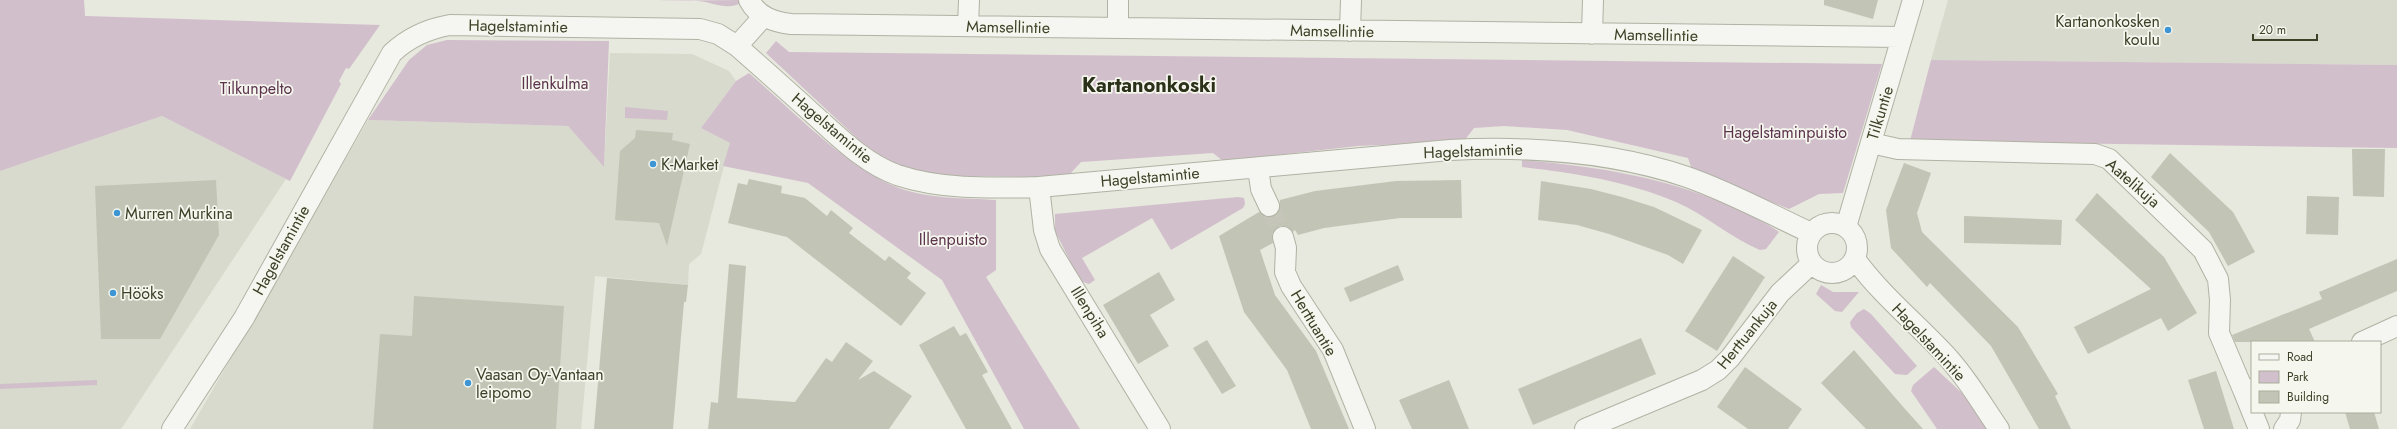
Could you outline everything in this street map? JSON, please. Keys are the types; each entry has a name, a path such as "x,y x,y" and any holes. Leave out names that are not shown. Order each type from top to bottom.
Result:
{"street":[{"path":"737,46 764,16 749,0"},
{"path":"968,26 969,0"},
{"path":"1118,0 1118,28"},
{"path":"1350,31 1351,0"},
{"path":"1592,34 1593,0"},
{"name":"Tilkuntie","path":"1846,227 1913,0"},
{"name":"Mamsellintie","path":"764,16 776,22 791,24 1902,37"},
{"name":"Hagelstamintie","path":"172,429 244,318 370,88 392,53 407,39 438,27 450,25 700,29 718,34 737,46 848,146 874,164 897,174 931,184 998,188 1039,187 1450,150 1502,148 1590,154 1643,164 1687,177 1746,201 1811,233"},
{"name":"Aatelikuja","path":"1871,143 1898,149 2095,154 2109,159 2202,250 2218,279 2220,300 2219,333 2248,391 2251,401"},
{"path":"1258,168 1261,189 1269,206"},
{"name":"Illenpiha","path":"1039,187 1044,230 1050,249 1160,429"},
{"path":"1831,222 1846,227 1856,238 1858,245 1855,259 1850,266 1835,273 1826,273 1812,264 1806,248 1811,233 1816,228 1831,222"},
{"name":"Herttuantie","path":"1283,237 1286,248 1285,272 1292,286 1333,350 1365,429"},
{"name":"Hagelstamintie","path":"1855,259 1872,282 1952,364 1999,429"},
{"name":"Herttuankuja","path":"1585,429 1702,380 1718,370 1793,278 1812,264"},
{"path":"2364,341 2397,326"},
{"name":"Aatelikuja","path":"2254,413 2259,429"},
{"path":"2284,429 2290,420 2291,413"}],"shaded area":[{"name":"Kartanonkosken koulu","path":"1948,0 2397,0 2397,65 1931,60"},
{"path":"610,53 692,54 729,71 736,81 701,128 730,143 701,254 689,264 688,285 595,276 581,429 190,429 368,120 568,126 604,167"},
{"path":"162,116 286,179 121,429 0,429 0,171"}],"green space":[{"name":"Tilkunpelto","path":"0,0 84,0 85,16 380,25 349,69 346,68 339,81 341,84 290,181 162,116 0,171"},
{"path":"740,0 741,3 725,6 698,1 686,1"},
{"name":"Illenkulma","path":"447,40 609,41 604,167 568,126 368,120 409,60 427,45"},
{"name":"Hagelstaminpuisto","path":"776,41 789,52 1882,64 1843,193 1819,194 1789,209 1692,170 1688,158 1567,130 1504,126 1474,128 1464,141 1358,146 1223,161 1213,153 1081,162 1070,174 1041,177 949,176 908,169 884,158 860,141 766,53"},
{"path":"1931,60 2397,65 2397,148 1910,141"},
{"name":"Illenpuisto","path":"749,73 840,153 880,179 910,192 934,196 996,200 996,270 986,277 1080,429 1024,429 942,280 808,183 723,166 730,143 701,128 736,81"},
{"path":"625,107 668,111 667,120 625,118"},
{"path":"1522,160 1606,170 1662,182 1689,190 1741,211 1779,232 1766,249 1760,250 1749,245 1698,213 1676,202 1619,183 1561,172 1522,167"},
{"path":"1238,197 1244,198 1245,204 1243,208 1171,250 1152,218 1082,258 1095,280 1089,284 1080,281 1055,231 1055,214"},
{"path":"1821,285 1833,292 1859,292 1842,312 1835,311 1816,294"},
{"path":"1864,309 1871,314 1917,366 1907,375 1895,374 1851,327 1850,322 1857,313"},
{"path":"1934,367 1963,394 1987,429 1937,429 1911,391 1913,385"},
{"path":"97,380 97,385 0,389 0,384"}],"building":[{"path":"1824,0 1878,0 1873,19 1824,5"},
{"path":"636,130 673,133 672,140 690,144 667,246 659,223 615,220 620,151 635,138"},
{"path":"2352,149 2385,149 2384,197 2353,196"},
{"path":"2170,153 2233,212 2255,252 2228,266 2209,232 2151,177"},
{"path":"1904,163 1931,173 1917,213 1922,232 2018,327 2058,394 2055,396 2071,429 2039,429 1991,346 1930,283 1927,287 1891,248 1886,210"},
{"path":"749,179 782,186 781,193 805,198 827,216 831,210 853,228 849,233 885,261 889,256 911,273 907,278 926,293 901,326 787,237 728,223 738,183 747,185"},
{"path":"216,180 219,235 160,339 101,339 95,186"},
{"path":"1461,180 1462,218 1400,218 1324,228 1298,235 1295,230 1293,232 1286,226 1280,226 1272,234 1273,243 1260,250 1275,295 1316,351 1349,429 1311,429 1287,370 1244,312 1219,236 1259,212 1268,217 1274,216 1279,212 1280,200 1315,191 1396,181"},
{"path":"1541,181 1591,189 1622,197 1654,207 1702,230 1683,264 1668,255 1609,234 1577,225 1538,220"},
{"path":"2097,193 2164,257 2197,313 2168,331 2161,318 2088,354 2074,327 2151,289 2075,220"},
{"path":"2307,196 2339,197 2338,235 2306,234"},
{"path":"1964,216 2062,220 2061,245 1964,243"},
{"path":"1733,256 1765,277 1717,351 1685,331"},
{"path":"2397,259 2397,291 2309,329 2315,341 2235,342 2232,335 2322,299 2319,292"},
{"path":"729,264 746,266 737,398 795,402 826,358 832,362 846,342 873,361 858,380 874,371 912,396 889,429 708,429 711,402 718,403"},
{"path":"1398,265 1404,280 1350,302 1344,288"},
{"path":"1159,272 1175,300 1150,315 1169,346 1138,364 1103,305"},
{"path":"607,278 688,285 686,302 684,302 673,429 594,429"},
{"name":"Vaasan Oy-Vantaan leipomo","path":"414,296 564,306 556,429 373,429 380,334 412,336"},
{"path":"954,326 960,336 966,333 988,372 982,375 1012,429 966,429 919,345"},
{"path":"1641,338 1656,374 1533,425 1518,389"},
{"path":"1207,340 1236,386 1222,394 1193,348"},
{"path":"1854,350 1923,429 1866,429 1821,383"},
{"path":"1745,367 1802,409 1788,429 1748,429 1717,407"},
{"path":"2216,371 2234,429 2204,429 2188,380"},
{"path":"1449,380 1469,429 1412,429 1399,400"},
{"path":"2345,413 2374,413 2379,429 2350,429"}],"tunnel":[{"path":"1269,206 1283,237"}],"place":[{"name":"Kartanonkosken koulu","path":"2168,30"},
{"name":"K-Market","path":"653,164"},
{"name":"Murren Murkina","path":"117,213"},
{"name":"Hööks","path":"113,293"},
{"name":"Vaasan Oy-Vantaan leipomo","path":"468,383"}],"district":[{"name":"Kartanonkoski","path":"1149,85"}]}
